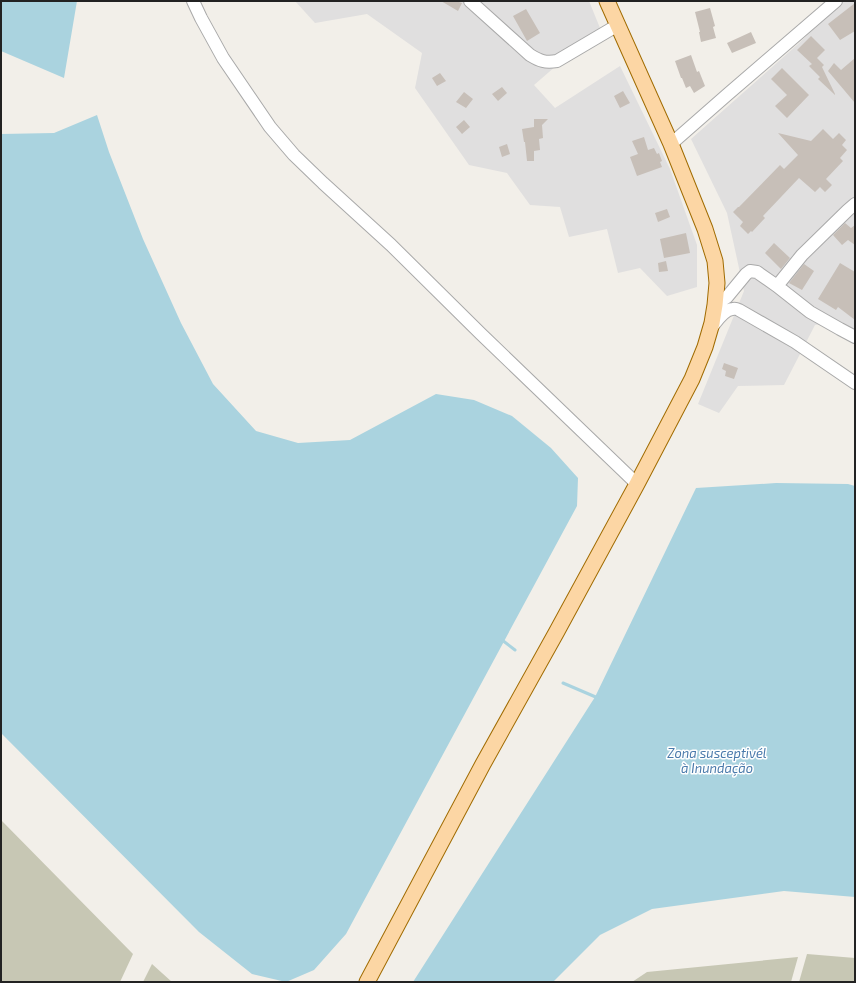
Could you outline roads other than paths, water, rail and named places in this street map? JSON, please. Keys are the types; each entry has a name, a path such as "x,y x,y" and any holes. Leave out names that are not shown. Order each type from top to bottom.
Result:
{"main road":[{"path":"367,982 482,764 638,484 692,380 710,329 715,305 717,283 715,261 705,229 671,144 607,1"}],"street":[{"path":"193,1 223,58 270,127 294,154 323,183 391,245 481,334 638,484"},
{"path":"470,1 530,55 540,61 557,61 618,25"},
{"path":"671,144 836,1"},
{"path":"777,286 802,256 853,210"},
{"path":"715,305 727,297 746,274 750,271 757,272 810,312 855,337"},
{"path":"710,329 723,313 732,308 739,310 795,342 855,383"}],"water":[{"path":"1,1 77,1 64,78 1,51"},
{"path":"97,115 109,152 143,239 181,323 213,384 256,431 298,443 350,440 436,394 474,400 512,416 551,448 578,478 577,506 346,934 314,970 286,982 252,974 199,932 1,733 1,134 54,133"},
{"name":"Zona susceptivél à Inundação","path":"776,483 848,484 855,486 855,897 784,891 652,909 600,935 553,982 413,982 595,697 696,488"}],"waterway":[{"path":"502,640 515,650"},
{"path":"563,683 598,698"}]}
